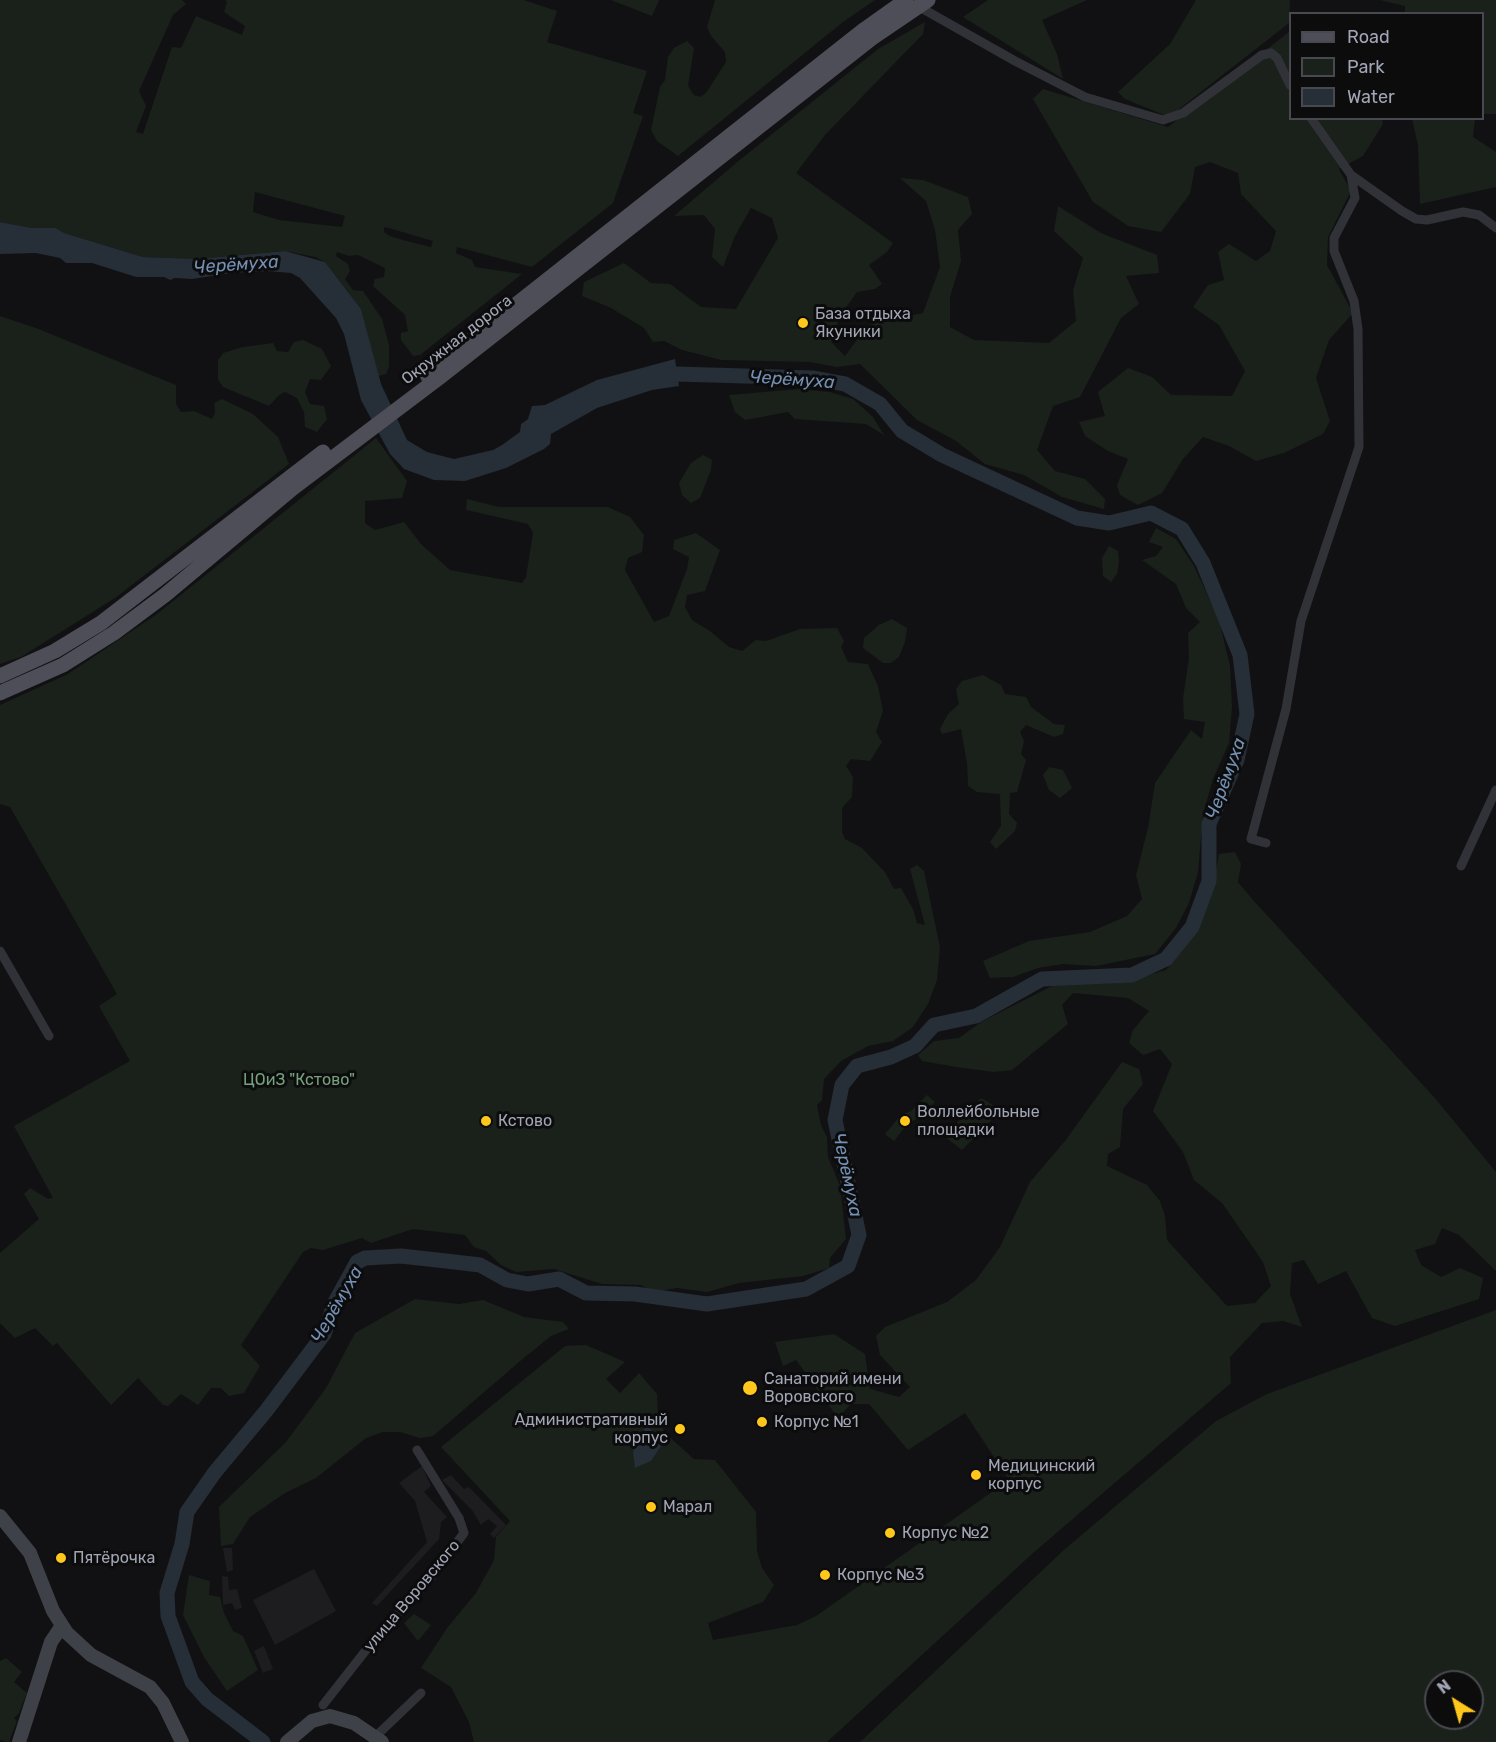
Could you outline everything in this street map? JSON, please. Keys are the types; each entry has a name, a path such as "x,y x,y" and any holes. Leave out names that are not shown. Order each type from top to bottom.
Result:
{"main road":[{"name":"Окружная дорога","path":"0,676 55,651 101,623 421,385 865,29 914,2"},
{"name":"Окружная дорога","path":"0,693 63,665 114,633 168,593 340,445"},
{"path":"0,1516 30,1553 62,1627 91,1655 150,1687 164,1703 182,1742"},
{"path":"20,1742 51,1642 62,1627"},
{"path":"287,1742 302,1728 317,1719 330,1716 354,1723 379,1739"}],"street":[{"path":"914,2 1015,61 1085,97 1163,120 1183,113 1262,55 1271,53 1277,58 1289,83"},
{"path":"1312,120 1352,175 1416,219 1427,220 1464,212 1479,215 1496,228"},
{"path":"1266,843 1251,839 1286,709 1301,621 1359,447 1358,329 1354,301 1334,251 1334,238 1354,198 1352,175"},
{"path":"1461,866 1496,790"},
{"path":"0,951 49,1036"},
{"name":"улица Воровского","path":"323,1705 370,1645 430,1579 464,1533 459,1518 417,1450"},
{"path":"379,1739 421,1693"}],"shaded area":[{"path":"422,1466 431,1486 424,1492 447,1517 441,1522 439,1539 377,1606 372,1603 427,1542 415,1501 399,1483"},
{"path":"451,1475 464,1489 469,1487 506,1525 494,1538 490,1534 497,1526 488,1519 481,1525 472,1510 442,1480"},
{"path":"223,1548 232,1548 233,1570 227,1572"},
{"path":"314,1569 336,1611 275,1645 253,1600"},
{"path":"222,1576 228,1577 229,1590 237,1589 242,1608 235,1610 232,1603 223,1605"},
{"path":"264,1646 273,1669 263,1673 254,1651"}],"green space":[{"path":"0,0 182,0 186,4 173,15 139,91 146,106 136,132 143,134 172,47 181,48 196,16 242,35 245,26 224,12 227,2 225,0 524,0 557,11 547,42 647,71 633,113 643,116 613,203 532,267 457,247 456,253 472,260 475,267 522,274 420,355 413,356 401,340 401,333 408,331 405,315 373,286 375,279 384,277 385,268 358,255 349,256 337,252 336,256 348,264 350,271 345,279 353,290 363,291 382,319 389,345 389,367 386,374 378,376 361,309 325,262 315,257 285,251 198,259 143,257 64,233 56,228 32,228 0,222","holes":["255,192 345,216 342,227 279,220 253,212","385,227 433,241 431,247 406,241 390,236 384,232"]},
{"path":"611,0 659,0 652,16"},
{"path":"715,0 875,0 843,22 678,156 657,141 651,130 660,87 665,80 668,57 674,48 687,41 694,48 688,86 694,95 700,97 706,93 726,62 725,52 711,36 707,27"},
{"path":"988,0 1087,0 1042,20 1057,54 1063,79 963,17"},
{"path":"1196,0 1290,0 1289,23 1169,117 1125,99 1118,92 1170,44"},
{"path":"1380,0 1496,0 1496,114 1484,114 1484,12 1405,12 1405,6"},
{"path":"925,22 923,34 825,135 796,173 893,243 887,252 869,265 882,284 875,289 857,292 840,316 831,342 845,356 868,325 923,313 940,267 935,230 926,201 900,178 923,180 968,197 972,214 958,230 961,261 950,297 950,327 974,340 1049,343 1076,321 1073,290 1083,258 1054,231 1058,206 1101,233 1157,255 1159,273 1126,276 1139,304 1121,318 1080,397 1053,406 1037,450 1055,471 1085,479 1105,499 1104,509 1062,497 1024,475 985,464 956,441 917,420 860,364 837,367 810,362 721,360 682,350 664,341 653,342 644,328 611,308 582,296 584,282 624,263 651,283 670,284 701,307 736,309 778,238 772,218 751,208 735,236 723,267 712,257 715,229 704,215 674,216 878,49"},
{"path":"1289,32 1289,120 1382,120 1383,124 1363,156 1339,169 1351,191 1328,237 1327,265 1353,313 1329,340 1316,378 1330,421 1323,434 1284,453 1256,461 1229,446 1203,437 1183,459 1162,493 1138,505 1120,495 1117,485 1128,459 1108,451 1085,436 1079,422 1105,416 1098,392 1128,368 1152,377 1171,395 1232,396 1245,371 1219,325 1193,307 1208,285 1224,280 1218,252 1229,244 1256,261 1270,251 1276,231 1241,194 1238,173 1210,162 1195,167 1190,194 1161,232 1128,226 1093,202 1033,99 1043,89 1168,127"},
{"path":"1412,120 1475,120 1473,137 1496,152 1496,187 1420,204 1418,145"},
{"path":"0,316 36,328 176,385 176,404 181,412 194,411 212,419 215,413 214,403 222,399 253,414 278,437 289,464 115,598 21,657 0,664"},
{"path":"303,340 322,349 331,366 321,380 310,379 305,392 310,404 324,406 327,419 317,432 305,427 304,412 297,398 285,392 269,406 223,387 218,380 218,360 223,353 243,347 273,343 277,351 288,352 294,342"},
{"path":"799,389 830,392 853,399 873,417 884,435 866,424 795,419 788,412 745,420 735,412 729,395"},
{"name":"ЦОиЗ \"Кстово\"","path":"376,438 407,481 402,498 365,501 365,523 375,530 404,522 421,544 450,570 522,583 526,577 533,533 528,524 466,510 467,499 499,507 608,507 630,517 644,535 642,552 628,558 625,570 654,622 669,616 687,569 689,557 673,549 674,540 696,533 720,550 705,591 687,595 685,607 692,620 729,647 742,651 756,640 766,641 800,629 837,628 844,641 841,647 848,662 868,664 878,686 883,711 876,732 882,742 870,761 851,759 846,766 853,777 852,797 842,808 842,832 845,839 862,848 885,872 894,889 901,888 913,909 917,923 925,925 910,869 917,865 924,871 940,947 937,980 928,1004 913,1027 893,1041 868,1046 841,1061 824,1079 822,1100 817,1105 821,1125 827,1137 828,1157 840,1186 846,1239 830,1258 829,1268 803,1276 739,1283 707,1292 677,1288 654,1292 641,1285 602,1284 554,1269 516,1272 501,1265 486,1251 474,1247 465,1235 413,1229 371,1243 362,1238 323,1250 311,1248 303,1252 241,1345 260,1366 244,1393 229,1396 221,1388 211,1388 198,1405 181,1394 168,1406 163,1405 138,1378 111,1405 57,1343 53,1346 35,1328 15,1338 0,1323 0,1253 39,1219 24,1194 30,1188 48,1199 53,1198 14,1126 130,1061 99,1006 117,994 10,807 0,804 0,705 68,674 157,614"},
{"path":"703,455 712,460 711,470 700,498 691,503 682,495 679,483 691,463"},
{"path":"1156,528 1176,539 1194,566 1219,620 1230,666 1232,707 1229,743 1213,779 1203,814 1198,872 1189,903 1176,928 1155,954 1096,966 1063,964 1038,968 1013,977 990,978 983,961 1029,941 1090,932 1127,916 1142,899 1136,875 1148,828 1155,783 1191,730 1202,739 1205,722 1184,719 1183,698 1189,658 1188,633 1200,622 1186,608 1176,584 1142,560 1156,556 1163,547 1149,542"},
{"path":"1109,546 1118,551 1119,562 1117,574 1111,582 1103,576 1102,558"},
{"path":"892,619 907,628 905,642 899,657 891,663 883,663 863,648 864,638 879,625"},
{"path":"983,675 1001,685 1005,694 1026,697 1031,707 1054,724 1065,725 1063,734 1054,737 1026,725 1020,732 1024,741 1021,754 1026,760 1017,792 1010,793 1009,814 1017,823 1015,831 996,849 990,842 1001,826 1000,794 977,792 968,786 961,729 942,734 940,729 948,714 959,704 956,689 962,681"},
{"path":"1049,767 1063,770 1072,788 1060,798 1049,790 1043,775"},
{"path":"1235,852 1241,864 1238,882 1434,1097 1496,1172 1496,1271 1459,1235 1442,1228 1435,1244 1415,1250 1421,1265 1441,1277 1460,1268 1483,1278 1479,1299 1395,1326 1372,1318 1346,1271 1318,1284 1304,1260 1292,1263 1290,1294 1302,1327 1283,1321 1262,1323 1230,1357 1231,1383 1032,1554 827,1742 474,1742 469,1722 451,1687 421,1668 447,1628 476,1593 494,1560 496,1537 510,1521 441,1447 565,1346 586,1345 625,1362 606,1379 620,1393 639,1373 657,1394 658,1419 665,1433 694,1459 715,1460 756,1512 757,1551 762,1568 774,1585 763,1602 708,1623 713,1640 797,1625 816,1616 1009,1480 965,1413 908,1450 869,1404 851,1404 838,1418 796,1360 783,1366 775,1342 834,1334 865,1354 870,1389 899,1397 910,1387 880,1355 876,1336 885,1327 947,1302 976,1280 1000,1247 1030,1182 1065,1141 1122,1062 1139,1069 1143,1084 1123,1109 1120,1147 1108,1154 1107,1166 1147,1185 1160,1201 1165,1216 1167,1240 1227,1306 1255,1303 1271,1286 1263,1262 1222,1203 1194,1180 1183,1152 1153,1111 1172,1064 1160,1049 1143,1055 1129,1043 1133,1030 1149,1011 1128,998 1073,993 1062,1005 1068,1024 1012,1070 994,1072 956,1067 922,1061 918,1055 934,1041 959,1038 981,1022 1050,987 1067,982 1128,981 1166,970 1184,948 1205,905 1215,876 1219,854"},
{"name":"Воллейбольные площадки","path":"927,1095 935,1102 919,1118 908,1123 894,1141 885,1134 900,1116 911,1111"},
{"path":"981,1098 1001,1110 962,1150 944,1136"},
{"path":"415,1299 459,1304 483,1300 524,1317 563,1322 569,1329 551,1336 433,1436 420,1438 400,1432 383,1432 366,1438 316,1478 285,1493 250,1517 233,1544 221,1546 219,1507 286,1442 326,1388 355,1333"},
{"path":"1496,1310 1496,1742 860,1742 1065,1549 1216,1421 1267,1394"},
{"path":"189,1575 210,1581 209,1595 220,1597 224,1613 233,1631 243,1636 258,1670 227,1691 204,1657 183,1615"},
{"path":"414,1614 431,1625 418,1641 404,1623"},
{"path":"6,1658 22,1672 14,1682 27,1693 19,1713 14,1718 17,1721 9,1742 0,1740 0,1661"}],"water":[{"name":"Черёмуха","path":"0,222 32,228 56,228 64,233 143,257 198,259 285,251 325,262 361,309 381,384 407,440 427,452 454,459 493,450 520,432 521,424 528,419 532,406 545,405 597,380 675,359 679,386 652,390 597,408 551,434 550,444 544,449 506,468 465,481 434,480 404,469 390,454 361,400 344,334 336,318 300,278 291,273 267,271 170,280 164,277 136,277 92,263 66,263 60,258 36,253 0,254"},
{"path":"646,1426 658,1434 661,1446 651,1461 635,1468 633,1452"}],"waterway":[{"name":"Черёмуха","path":"263,1742 207,1699 192,1682 168,1616 167,1593 182,1544 187,1512 215,1472 266,1411 324,1334 335,1302 357,1262 365,1258 401,1256 480,1265 507,1280 528,1284 559,1279 586,1293 635,1294 707,1304 806,1289 848,1266 859,1235 835,1120 842,1085 857,1066 891,1057 915,1046 934,1025 976,1016 1042,979 1132,975 1166,959 1192,927 1209,881 1209,824 1237,760 1247,714 1240,655 1203,563 1182,529 1151,513 1109,523 1077,518 942,455 902,431 880,404 845,384 812,378 677,374 657,377"}],"place":[{"name":"База отдыха Якуники","path":"803,323"},
{"name":"Кстово","path":"486,1121"},
{"name":"Воллейбольные площадки","path":"905,1121"},
{"name":"Санаторий имени Воровского","path":"750,1388"},
{"name":"Корпус №1","path":"762,1422"},
{"name":"Административный корпус","path":"680,1429"},
{"name":"Медицинский корпус","path":"976,1475"},
{"name":"Марал","path":"651,1507"},
{"name":"Корпус №2","path":"890,1533"},
{"name":"Пятёрочка","path":"61,1558"},
{"name":"Корпус №3","path":"825,1575"}]}
